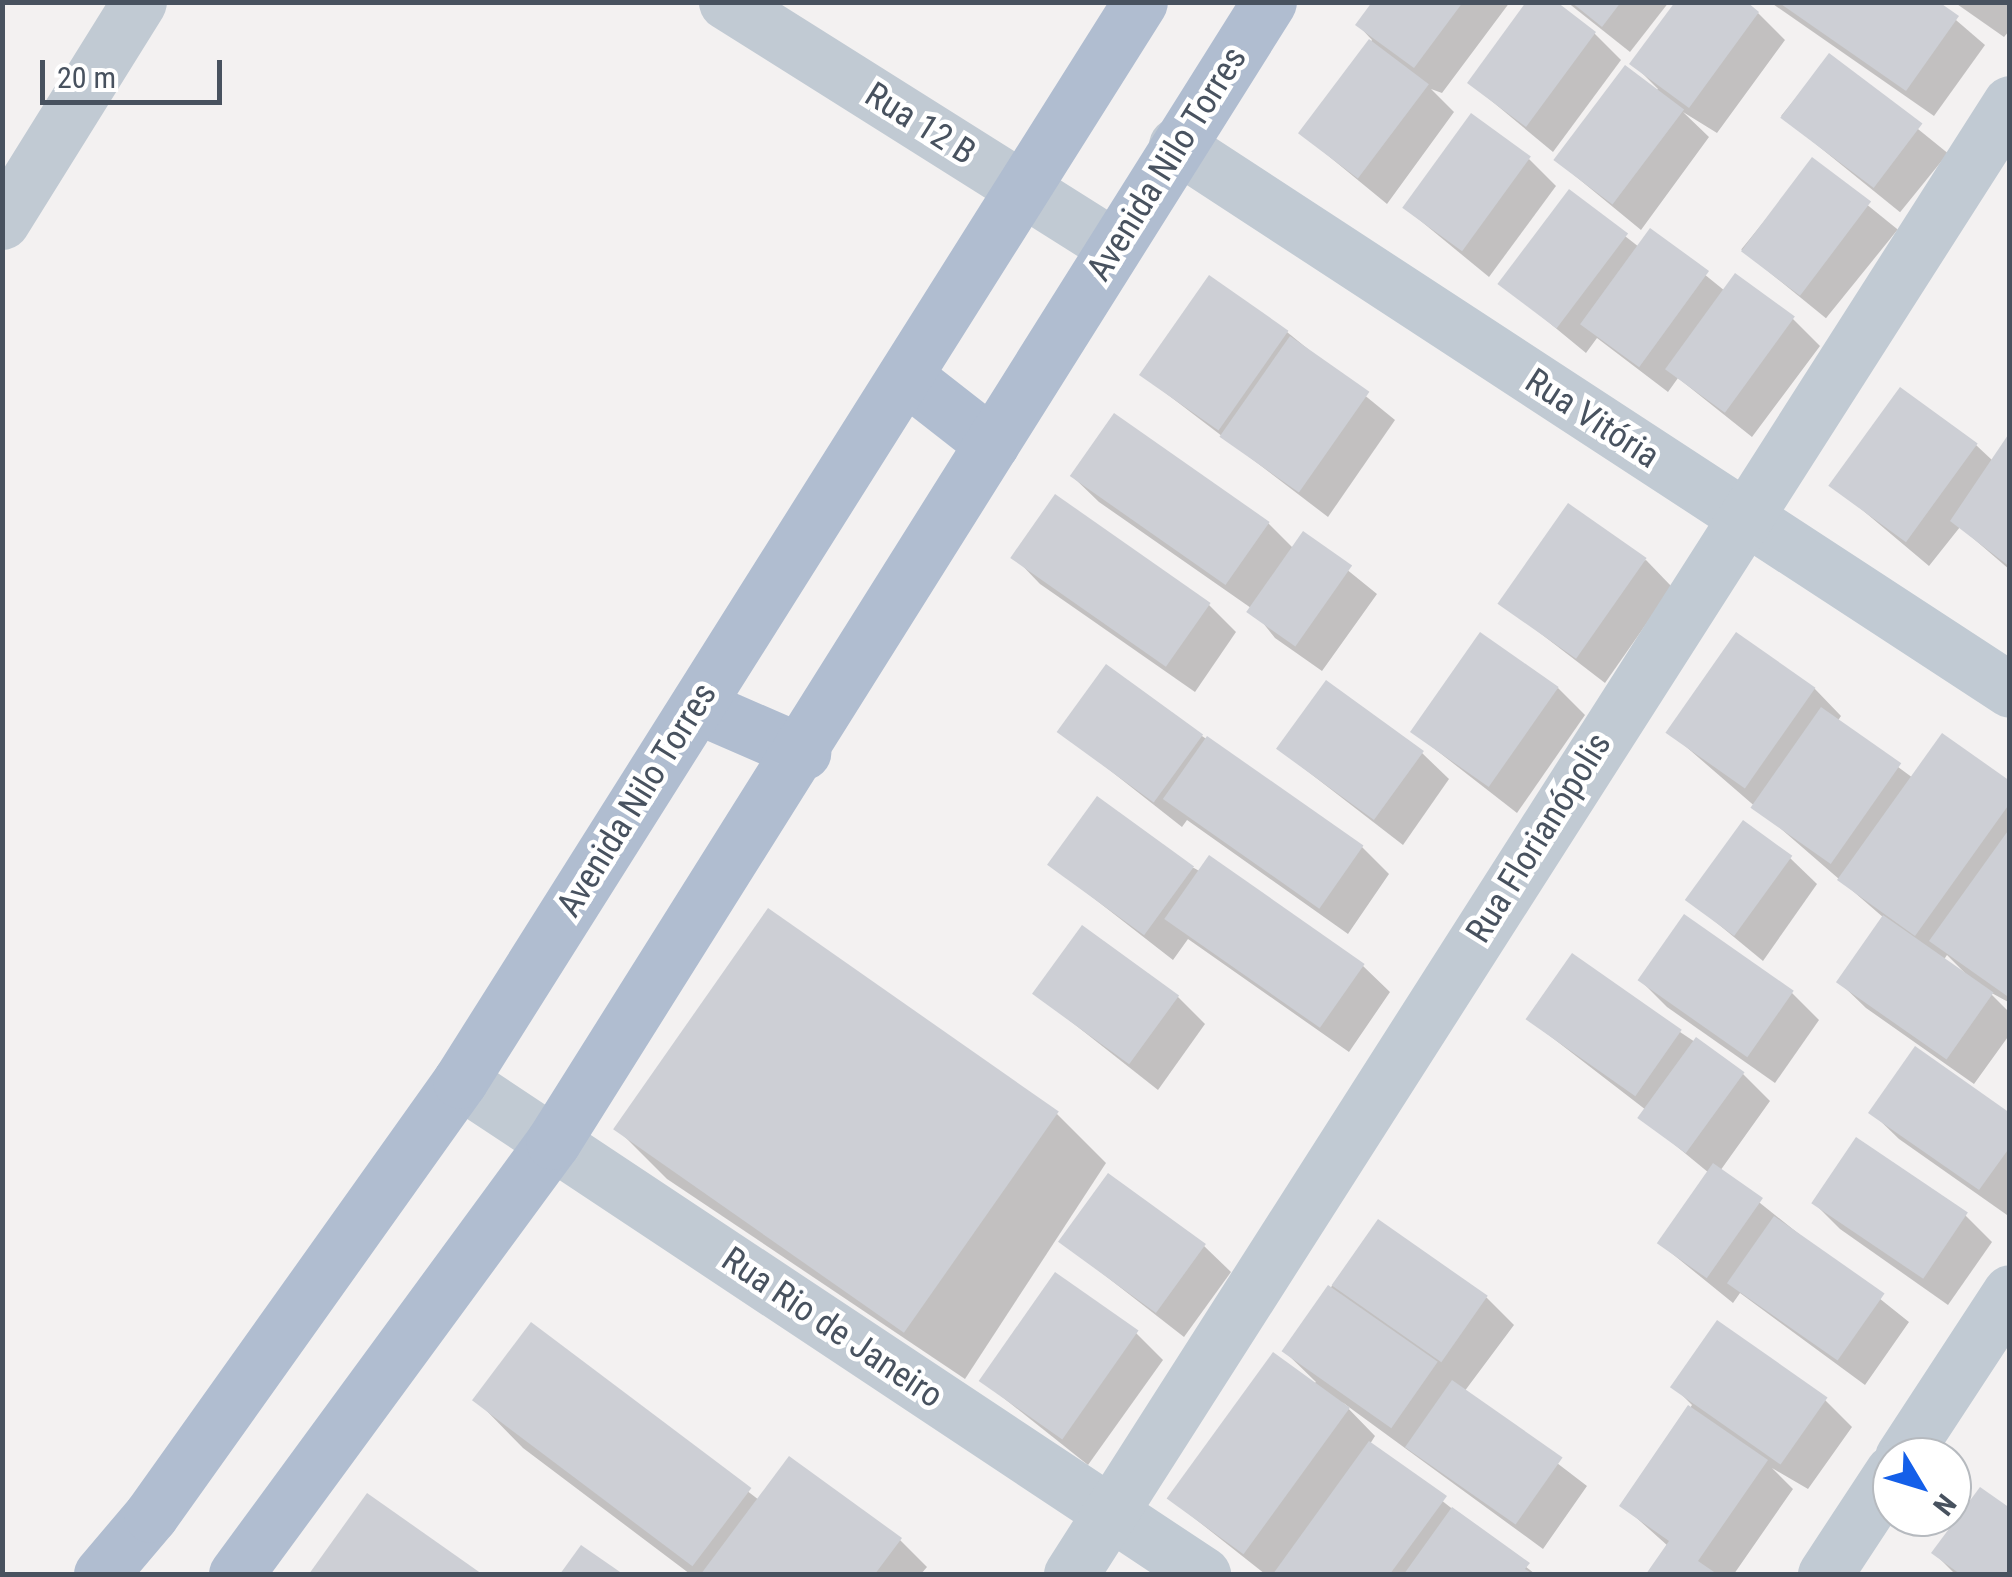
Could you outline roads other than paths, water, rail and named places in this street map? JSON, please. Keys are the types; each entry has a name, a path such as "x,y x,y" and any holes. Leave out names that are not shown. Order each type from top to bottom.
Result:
{"main road":[{"name":"Avenida Nilo Torres","path":"101,1574 151,1516 460,1081 1140,2"},
{"name":"Avenida Nilo Torres","path":"236,1574 553,1142 803,752 1176,145 1269,2"},
{"path":"905,376 992,444"},
{"path":"697,706 803,752"}],"street":[{"name":"Rua 12 B","path":"726,2 1114,246"},
{"path":"2,222 122,16"},
{"name":"Rua Florianópolis","path":"1071,1574 1741,517 2010,103"},
{"name":"Rua Vitória","path":"1176,145 2010,690"},
{"name":"Rua Rio de Janeiro","path":"460,1081 1203,1574"},
{"path":"1915,1437 2010,1292"},
{"path":"1825,1574 1872,1502"}]}
